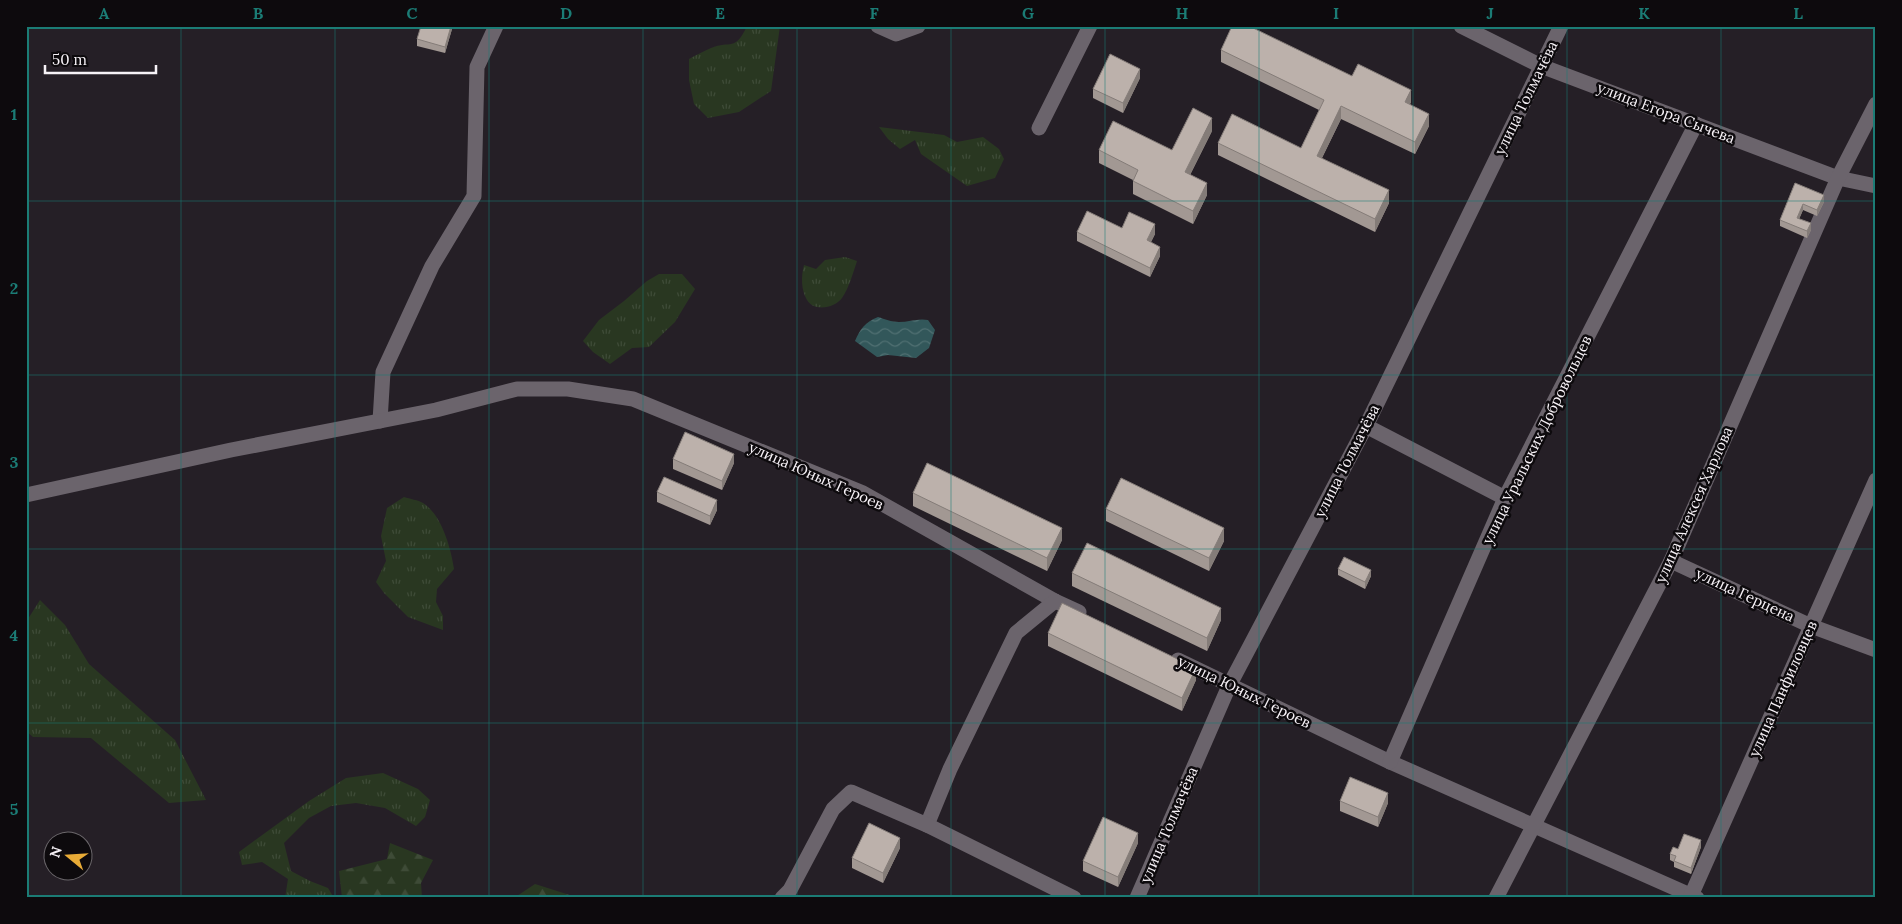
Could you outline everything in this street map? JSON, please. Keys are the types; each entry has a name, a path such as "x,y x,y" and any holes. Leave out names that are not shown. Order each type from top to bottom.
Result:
{"street":[{"path":"380,421 383,372 432,266 474,196 477,67 496,26"},
{"path":"878,26 896,34 918,26"},
{"path":"1039,128 1090,26"},
{"name":"улица Егора Сычева","path":"1461,26 1541,66 1838,178 1876,186"},
{"name":"улица Толмачёва","path":"1138,898 1229,686 1366,426 1561,26"},
{"name":"улица Алексея Харлова","path":"1496,898 1671,561 1838,178 1876,104"},
{"name":"улица Уральских Добровольцев","path":"1390,762 1505,498 1696,124"},
{"name":"улица Юных Героев","path":"26,494 231,450 436,410 517,389 568,389 633,399 863,493 1055,601 1090,617"},
{"path":"1366,426 1505,498"},
{"name":"улица Панфиловцев","path":"1693,897 1876,480"},
{"name":"улица Герцена","path":"1671,561 1811,626 1876,650"},
{"path":"927,825 950,769 1016,633 1055,601"},
{"name":"улица Юных Героев","path":"1168,655 1390,762 1533,824 1693,897"},
{"path":"782,898 790,890 833,809 851,792 927,825 1074,898"}],"green space":[{"path":"747,26 780,26 771,91 739,112 708,118 694,104 689,80 689,59 711,48 736,42"},
{"path":"879,127 944,135 957,142 983,137 999,149 1004,159 995,178 967,186 921,154 915,140 900,149 888,139"},
{"path":"845,257 857,261 849,285 842,298 830,306 819,307 810,304 805,296 803,287 804,265 816,269 825,260"},
{"path":"659,274 682,274 695,289 675,322 649,347 632,348 610,364 593,352 583,341 599,320 647,281"},
{"path":"404,497 421,502 430,508 440,524 451,552 454,569 437,589 436,602 443,616 443,630 408,617 384,593 376,582 386,561 381,536 387,508"},
{"path":"40,600 65,625 89,664 175,740 206,800 169,803 91,738 33,737 26,731 26,622"},
{"path":"383,773 418,789 430,800 425,817 416,826 385,808 356,803 331,806 309,818 284,843 291,871 328,888 334,898 285,898 288,879 262,862 242,865 239,852 309,801 346,778"},
{"path":"390,843 433,860 421,883 422,898 342,898 339,871 387,859"},
{"path":"535,884 579,898 514,898"}],"water":[{"path":"878,317 896,322 928,320 935,330 929,348 916,358 888,355 877,357 855,341 864,326"}],"building":[{"path":"421,26 451,26 445,47 417,39"},
{"path":"1232,26 1249,26 1352,76 1358,64 1411,90 1405,102 1429,114 1415,142 1341,106 1317,156 1389,190 1375,219 1218,143 1232,114 1301,148 1324,100 1221,50"},
{"path":"1110,54 1140,69 1123,103 1093,89"},
{"path":"1193,108 1212,118 1185,172 1207,183 1193,211 1133,181 1138,170 1099,150 1113,121 1172,150"},
{"path":"1795,183 1824,195 1817,210 1803,204 1797,218 1811,223 1807,231 1780,220"},
{"path":"1087,211 1122,228 1129,212 1155,224 1147,240 1160,247 1150,268 1077,232"},
{"path":"685,432 734,454 722,481 673,459"},
{"path":"927,463 1062,528 1047,558 913,493"},
{"path":"664,477 717,500 710,516 657,492"},
{"path":"1121,478 1224,528 1209,558 1106,509"},
{"path":"1087,543 1221,608 1207,638 1072,573"},
{"path":"1344,557 1371,570 1365,582 1338,569"},
{"path":"1062,603 1196,668 1182,698 1048,633"},
{"path":"1350,777 1388,793 1378,817 1340,801"},
{"path":"1103,817 1138,833 1118,877 1083,861"},
{"path":"869,823 900,838 883,873 852,858"},
{"path":"1684,834 1701,840 1691,868 1674,861 1676,856 1670,854 1673,847 1678,849"}]}
